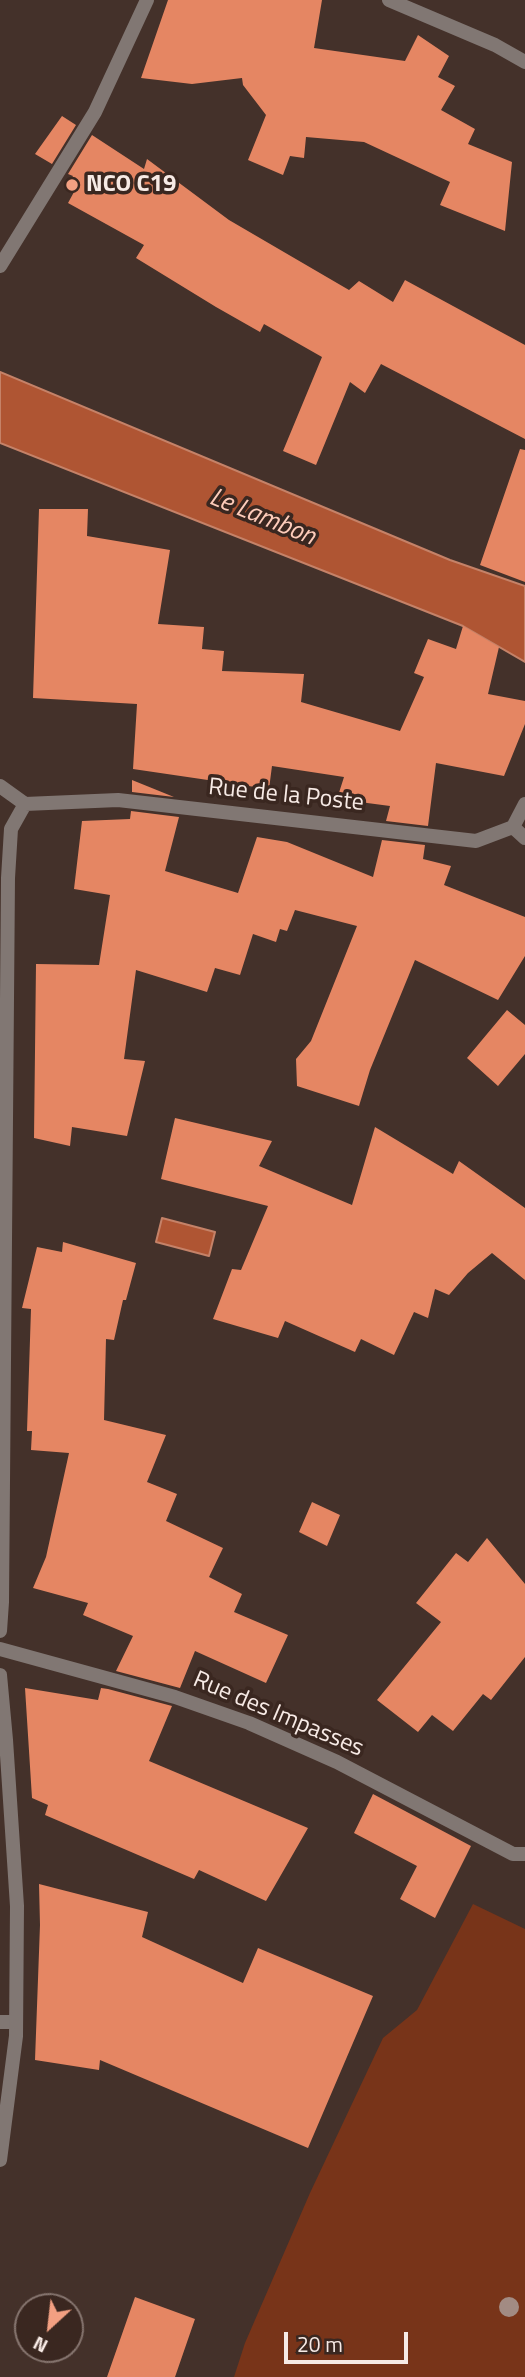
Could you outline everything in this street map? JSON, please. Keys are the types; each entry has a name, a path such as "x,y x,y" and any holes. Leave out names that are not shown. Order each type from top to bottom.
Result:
{"street":[{"path":"0,266 95,112 147,0"},
{"path":"389,0 495,45 525,62"},
{"path":"0,786 25,804 10,829 8,878 0,1631"},
{"name":"Rue de la Poste","path":"25,804 118,800 476,841 513,827"},
{"path":"525,804 513,827 525,838"},
{"name":"Rue des Impasses","path":"0,1649 175,1697 249,1723 337,1762 513,1854 525,1854"},
{"path":"0,1675 17,1906 16,2022 0,2160"},
{"path":"0,2022 16,2022"}],"shaded area":[{"path":"473,1904 525,1929 525,2377 234,2377 245,2343 310,2193 383,2038 417,2010"}],"water":[{"name":"Le Lambon","path":"0,372 450,560 525,586 525,662 463,626 0,443"},
{"path":"162,1218 215,1232 209,1256 156,1242"}],"building":[{"path":"168,0 322,0 314,48 405,61 418,35 449,56 438,77 455,86 441,110 475,129 468,144 512,162 505,231 440,205 450,182 364,142 306,137 304,158 290,156 283,175 248,160 266,115 243,85 242,78 192,84 141,78"},
{"path":"62,116 76,125 52,164 35,154"},
{"path":"92,135 144,169 147,159 229,220 349,290 359,281 393,302 405,280 525,345 525,439 381,364 365,393 350,382 316,465 283,451 322,357 264,324 260,332 216,307 136,258 144,245 68,203 74,192 66,187 73,176 68,174"},
{"path":"520,449 525,450 525,582 480,565"},
{"path":"39,509 88,509 87,536 170,550 158,624 204,627 202,649 224,651 222,671 304,674 301,702 400,731 424,677 414,673 428,639 456,649 463,626 499,647 488,694 525,701 525,724 504,776 436,763 428,826 386,821 390,806 337,799 344,777 272,766 269,789 133,769 137,704 33,698"},
{"path":"132,780 174,797 132,792"},
{"path":"131,811 179,817 165,871 238,893 257,837 287,842 373,877 382,840 425,845 423,859 451,866 444,885 525,917 525,956 498,1000 415,960 370,1070 359,1106 297,1086 296,1059 311,1041 357,926 295,910 287,931 280,929 276,942 253,934 240,975 215,968 207,992 136,970 124,1059 145,1061 127,1136 72,1127 70,1146 34,1138 36,964 99,965 110,895 74,889 82,821 130,819"},
{"path":"507,1010 525,1025 525,1054 498,1086 467,1058"},
{"path":"175,1118 272,1141 259,1166 352,1205 375,1127 453,1174 459,1161 525,1208 525,1280 492,1253 468,1273 449,1295 435,1289 428,1318 414,1312 394,1355 361,1339 355,1352 285,1321 278,1338 213,1319 232,1269 241,1270 268,1206 161,1179"},
{"path":"63,1242 136,1263 126,1300 123,1300 114,1340 106,1339 104,1420 166,1435 147,1482 177,1494 166,1521 223,1548 209,1577 242,1594 234,1612 288,1635 266,1683 195,1651 180,1688 116,1671 133,1636 83,1615 88,1603 33,1588 46,1557 69,1453 31,1450 32,1431 27,1431 31,1309 22,1308 37,1247 62,1252"},
{"path":"312,1502 340,1515 327,1546 299,1532"},
{"path":"487,1538 525,1584 525,1657 491,1700 483,1694 453,1731 432,1715 418,1732 377,1700 441,1622 416,1603 456,1553 468,1562"},
{"path":"25,1688 98,1700 101,1688 172,1706 149,1761 308,1828 266,1901 199,1870 194,1879 45,1815 48,1805 32,1798"},
{"path":"373,1794 471,1846 435,1918 400,1899 417,1866 354,1833"},
{"path":"39,1884 148,1912 142,1937 243,1983 258,1948 373,1996 308,2148 100,2060 99,2070 35,2060"},
{"path":"135,2297 195,2319 175,2377 107,2377"}],"place":[{"name":"NCO C19","path":"72,185"}]}
